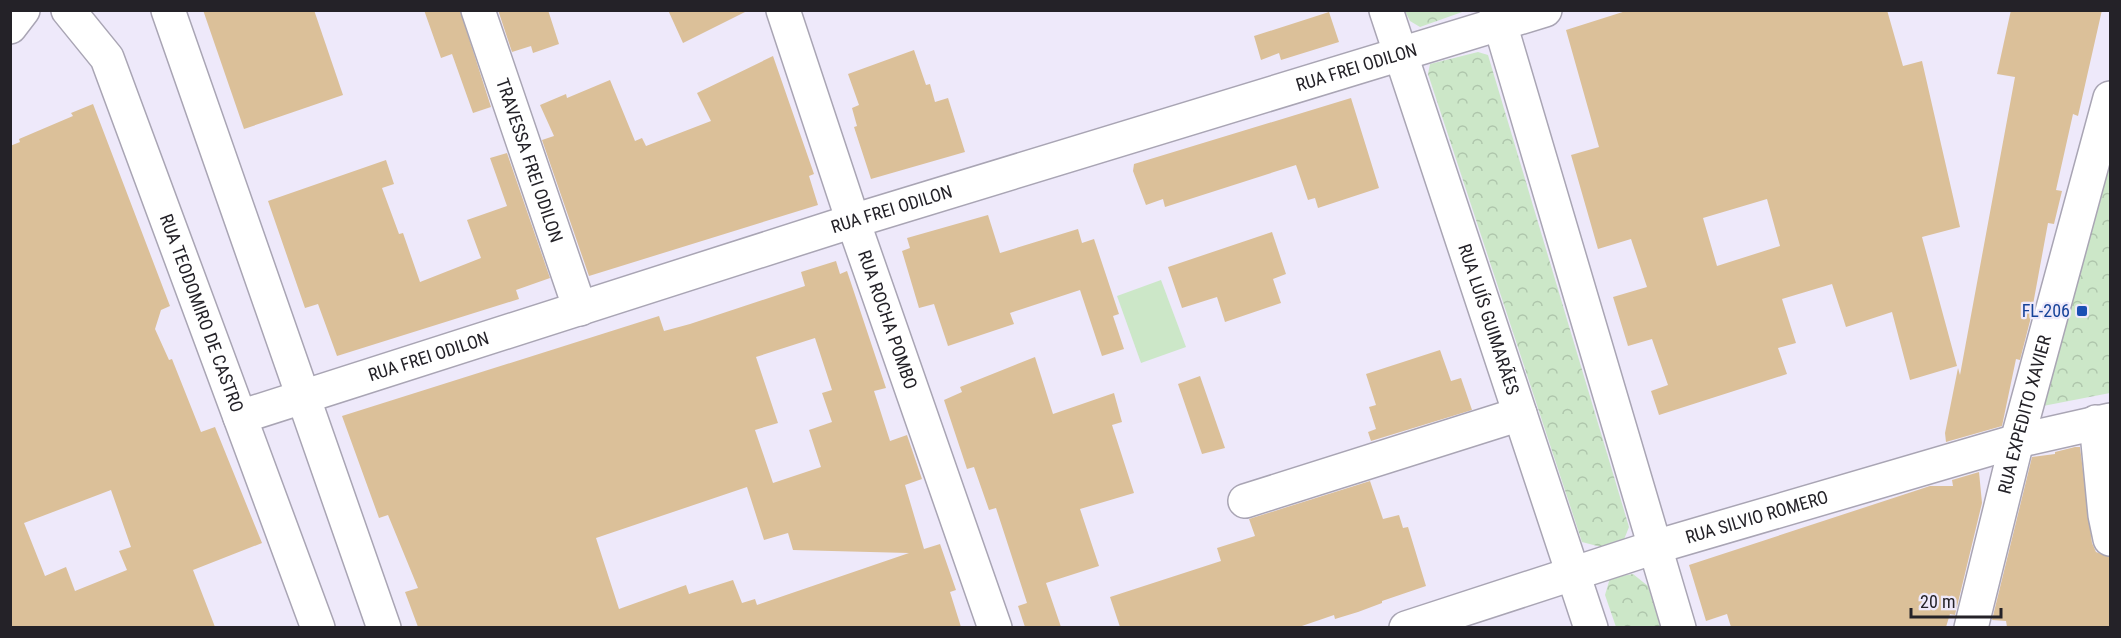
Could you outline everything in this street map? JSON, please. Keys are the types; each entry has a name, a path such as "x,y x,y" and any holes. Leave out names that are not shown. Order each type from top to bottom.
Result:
{"street":[{"path":"10,27 23,10"},
{"name":"RUA TEODOMIRO DE CASTRO","path":"68,10 107,58 318,627"},
{"name":"TRAVESSA FREI ODILON","path":"478,10 580,309"},
{"name":"RUA ROCHA POMBO","path":"783,10 853,220 996,627"},
{"name":"RUA LUÍS GUIMARÃES","path":"1386,10 1591,627"},
{"name":"RUA FREI ODILON","path":"240,417 853,220 1401,54 1498,17 1545,10"},
{"path":"166,13 304,396 384,627"},
{"path":"1498,17 1679,627"},
{"name":"RUA EXPEDITO XAVIER","path":"1971,627 2017,441 2110,98"},
{"path":"1245,501 1520,414"},
{"path":"2103,421 2104,515 2110,539"},
{"name":"RUA SILVIO ROMERO","path":"1406,627 1655,547 2017,441 2103,421"}],"green space":[{"path":"1405,11 1465,11 1420,27 1410,21"},
{"path":"1478,52 1488,55 1629,527 1623,542 1601,547 1582,542 1428,74 1430,64"},
{"path":"2110,156 2110,393 2043,406"},
{"path":"1161,280 1186,347 1141,363 1117,296"},
{"path":"1633,574 1648,586 1661,627 1616,627 1605,595 1610,578"}],"building":[{"path":"203,10 314,10 343,95 244,129"},
{"path":"424,10 460,10 491,107 473,113 452,54 441,58"},
{"path":"498,10 548,10 559,44 533,53 531,46 512,52"},
{"path":"668,10 749,10 683,43"},
{"path":"1629,10 1887,10 1903,66 1922,61 1960,227 1922,237 1957,366 1910,380 1892,312 1846,327 1832,284 1782,299 1796,343 1778,348 1787,374 1659,415 1651,391 1668,385 1652,339 1628,346 1613,297 1647,287 1631,239 1598,249 1571,155 1599,147 1566,30","holes":["1767,199 1780,246 1717,266 1703,218"]},
{"path":"2011,10 2102,10 2078,116 2073,114 2056,190 2062,191 2054,224 2048,223 2030,321 2020,360 2016,359 2002,426 1946,442 1945,433 1958,368 1960,375 2015,77 1997,74"},
{"path":"1329,12 1339,42 1281,60 1279,53 1261,60 1254,36"},
{"path":"914,50 926,85 930,84 935,102 948,98 965,152 871,179 854,127 857,126 852,108 859,105 848,74"},
{"path":"773,56 814,174 809,176 818,205 589,276 542,140 554,136 540,105 566,94 567,98 610,80 635,141 642,138 646,146 711,121 697,93"},
{"path":"1351,98 1379,188 1318,208 1315,198 1308,200 1296,165 1165,207 1163,199 1146,205 1133,171 1134,164"},
{"path":"93,104 170,306 161,310 155,329 169,360 172,359 201,432 215,427 262,543 193,570 215,627 10,627 10,146 20,142 19,139 73,116 71,113","holes":["111,490 131,547 119,551 127,570 75,591 66,567 45,576 24,523"]},
{"path":"507,153 550,278 516,290 519,299 337,356 318,304 305,308 268,201 386,160 394,184 382,188 399,234 403,233 420,282 481,258 467,220 507,206 490,158"},
{"path":"988,215 1000,253 1078,229 1082,243 1094,239 1119,314 1113,316 1124,349 1102,356 1080,290 1010,313 1014,324 948,346 934,304 919,308 902,251 910,248 907,238"},
{"path":"1272,232 1286,274 1273,279 1281,303 1225,322 1217,297 1182,308 1168,267"},
{"path":"836,261 840,274 847,271 886,388 874,391 890,441 907,435 922,479 905,485 924,549 940,544 956,590 950,592 961,627 418,627 405,592 418,588 388,515 379,518 342,416 659,316 664,331 690,324 805,286 801,272","holes":["815,338 832,390 822,393 832,422 809,430 821,467 773,483 755,430 778,423 756,357","747,487 764,540 788,533 793,550 909,553 757,605 755,599 742,603 733,580 689,594 686,585 619,609 596,538"]},
{"path":"1440,350 1451,381 1461,378 1472,410 1371,441 1368,432 1376,429 1369,407 1376,405 1366,374"},
{"path":"1035,357 1053,414 1114,393 1122,422 1112,425 1134,493 1080,509 1099,566 1046,583 1061,627 1025,627 1018,606 1027,603 996,508 989,510 974,467 967,469 944,400 962,392 960,387"},
{"path":"1200,376 1225,448 1202,454 1178,384"},
{"path":"2080,447 2092,543 2096,552 2110,557 2110,627 2007,627 2006,621 1992,620 2032,457 2055,454 2055,452"},
{"path":"1979,472 1982,503 1955,615 1950,614 1946,627 1731,627 1727,614 1706,621 1689,565 1930,486 1953,486 1952,480"},
{"path":"1370,481 1383,519 1399,515 1403,528 1408,527 1426,586 1358,612 1335,619 1334,615 1299,627 1120,627 1110,597 1221,561 1217,548 1255,536 1249,519"}],"place":[{"name":"FL-206","path":"2082,311"}]}
